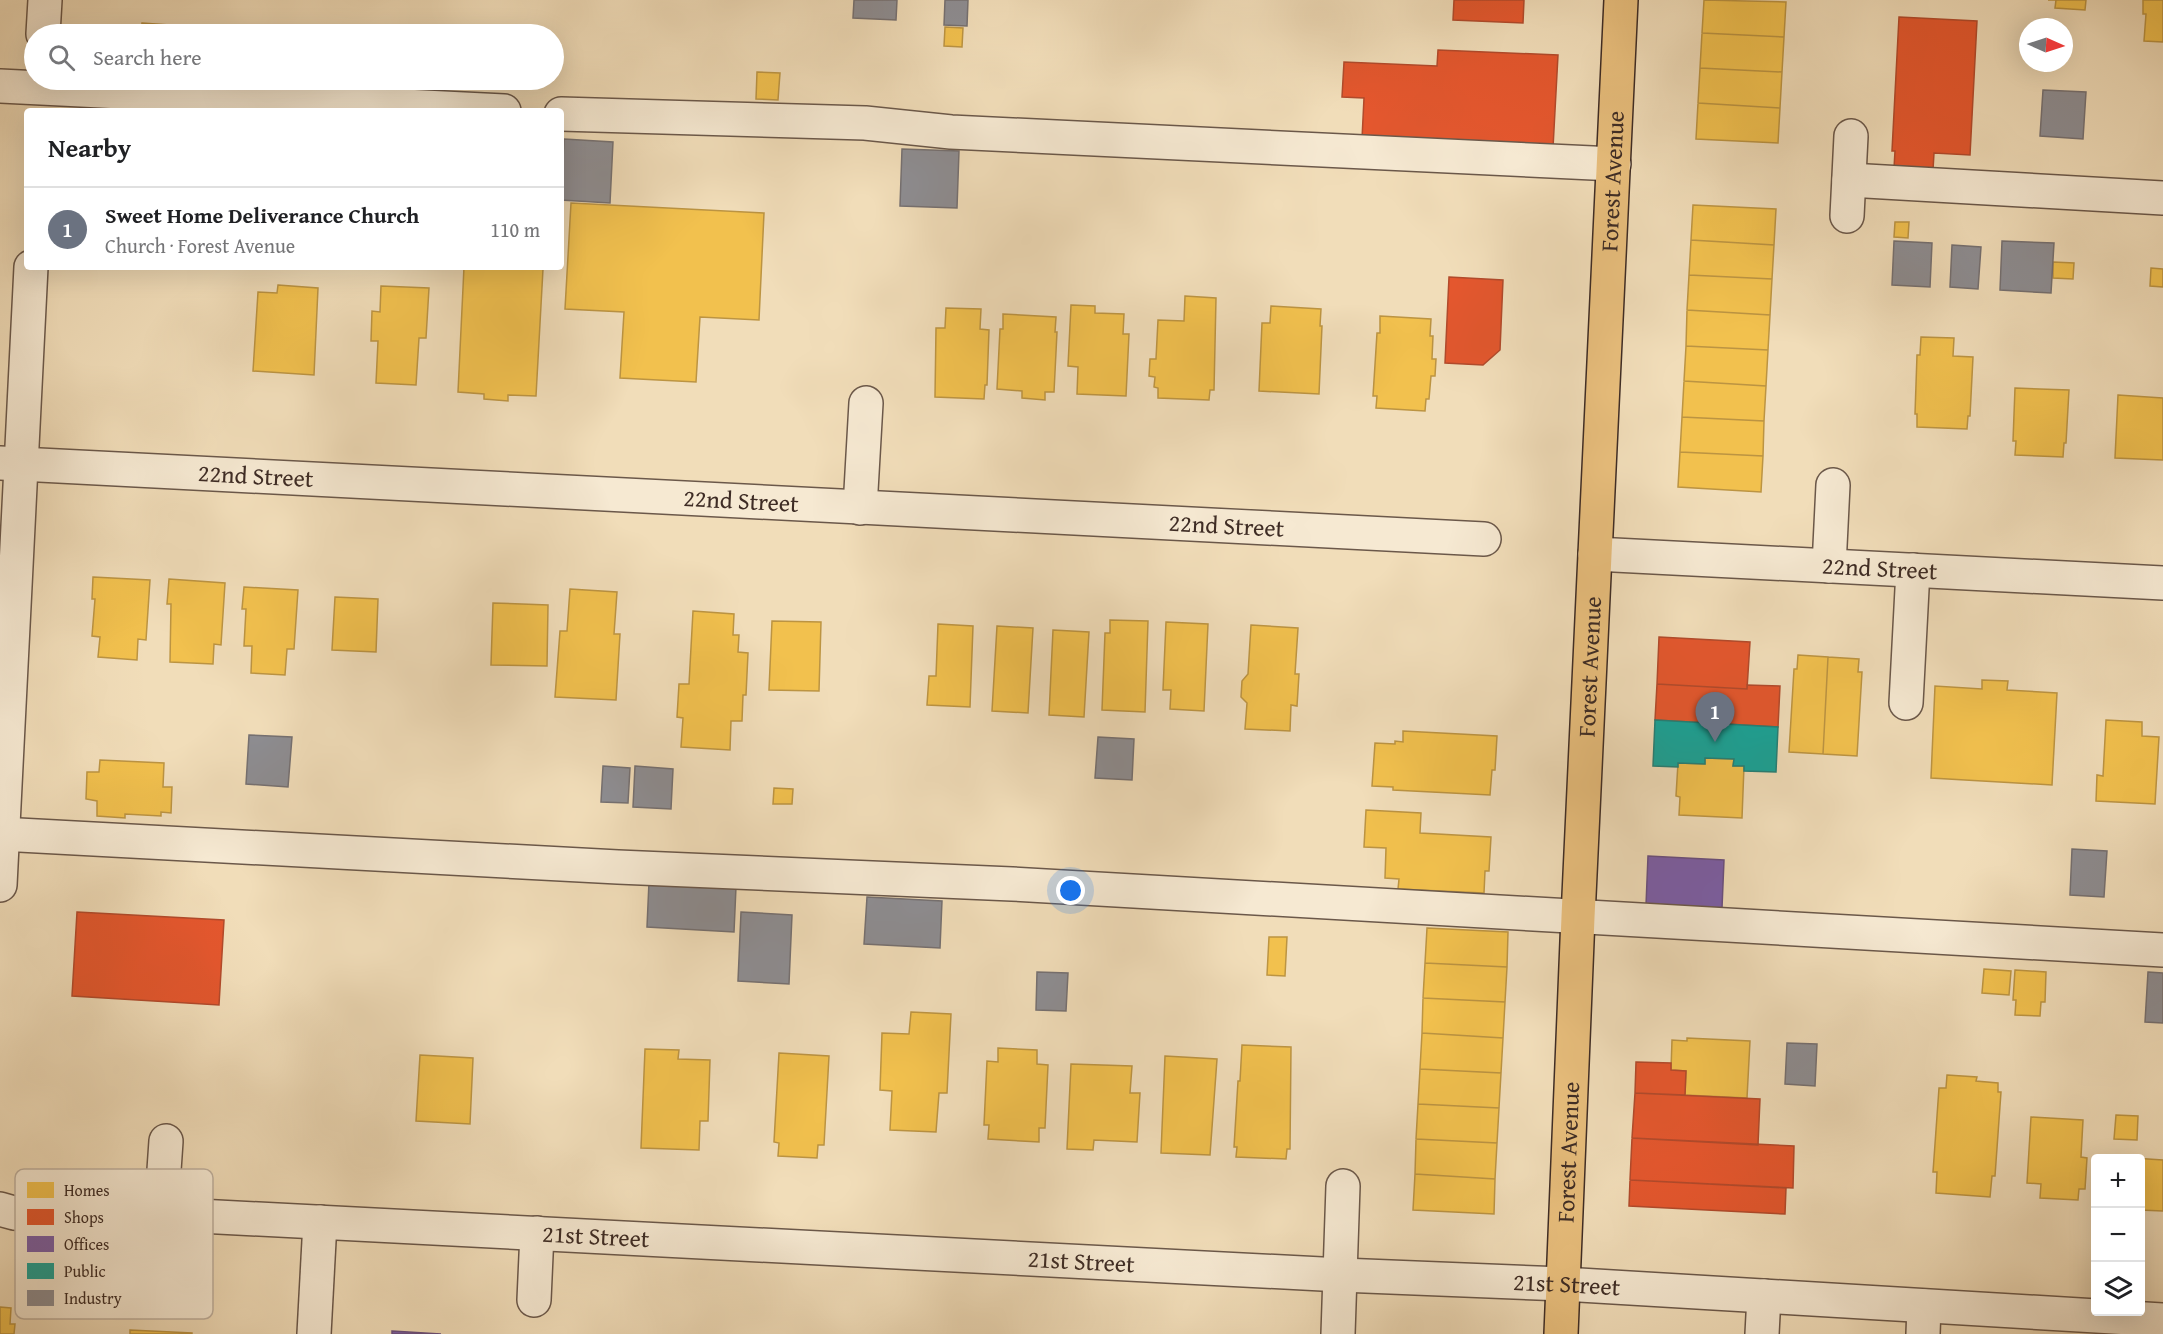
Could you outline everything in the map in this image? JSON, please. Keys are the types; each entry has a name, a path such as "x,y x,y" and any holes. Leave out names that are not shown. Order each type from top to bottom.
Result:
{"main road":[{"name":"Forest Avenue","path":"1561,1334 1621,0"}],"street":[{"path":"44,24 45,0"},
{"path":"0,86 40,93 427,108"},
{"path":"564,114 866,123 951,132 1614,164"},
{"path":"1847,216 1851,136"},
{"path":"1849,180 2163,198"},
{"path":"0,885 11,464 31,270"},
{"path":"860,508 866,403"},
{"name":"22nd Street","path":"11,464 1484,539"},
{"path":"1829,566 1833,485"},
{"name":"22nd Street","path":"1595,554 2163,582"},
{"path":"1906,703 1913,570"},
{"path":"1,834 1024,885 2163,950"},
{"path":"164,1169 166,1141"},
{"path":"1338,1334 1343,1186"},
{"name":"21st Street","path":"0,1209 15,1214"},
{"name":"21st Street","path":"213,1217 1764,1296 1923,1320 2163,1320"},
{"path":"314,1334 320,1222"},
{"path":"534,1300 537,1233"},
{"path":"1762,1334 1764,1296"}],"building: Homes":[{"path":"1704,0 1786,2 1784,37 1702,33"},
{"path":"2056,0 2086,0 2085,10 2055,8"},
{"path":"2143,0 2163,0 2163,42 2144,41 2146,14 2143,14"},
{"path":"945,27 963,28 962,47 944,46"},
{"path":"1702,33 1784,37 1782,72 1700,68"},
{"path":"1700,68 1782,72 1780,108 1698,103"},
{"path":"757,72 780,73 778,100 756,99"},
{"path":"1698,103 1780,108 1778,143 1696,139"},
{"path":"130,105 168,108 130,108"},
{"path":"571,203 764,213 759,320 700,317 696,382 620,378 624,312 565,309"},
{"path":"1693,205 1776,209 1774,245 1691,240"},
{"path":"1895,222 1909,222 1908,238 1894,237"},
{"path":"1691,240 1774,245 1772,279 1689,275"},
{"path":"2053,262 2074,263 2073,279 2053,278"},
{"path":"2151,268 2163,269 2163,287 2150,286"},
{"path":"464,270 543,270 536,396 508,395 508,401 484,399 484,394 458,392"},
{"path":"1689,275 1772,279 1770,315 1687,310"},
{"path":"278,285 318,288 314,375 253,371 258,292 277,293"},
{"path":"381,286 429,288 426,338 419,338 416,385 376,383 378,341 371,341 372,311 380,312"},
{"path":"1185,296 1216,298 1214,390 1210,390 1209,400 1158,398 1158,388 1154,387 1155,377 1149,376 1150,359 1156,359 1158,320 1184,321"},
{"path":"1071,305 1095,306 1095,313 1124,314 1123,334 1129,334 1126,396 1077,394 1078,367 1068,366"},
{"path":"1271,306 1321,309 1319,394 1259,391 1262,323 1270,323"},
{"path":"946,308 981,309 980,329 989,330 987,385 985,385 984,399 935,397 936,328 945,328"},
{"path":"1687,310 1770,315 1768,350 1686,346"},
{"path":"1003,314 1056,317 1054,392 1045,392 1045,400 1022,398 1022,391 997,389"},
{"path":"1380,316 1431,319 1432,359 1436,359 1435,376 1431,376 1429,399 1426,399 1425,411 1376,408 1377,396 1373,396"},
{"path":"1921,337 1954,338 1953,356 1973,357 1970,416 1968,416 1967,429 1917,427 1917,414 1915,414 1917,355 1920,355"},
{"path":"1686,346 1768,350 1766,386 1684,381"},
{"path":"1684,381 1766,386 1764,421 1682,417"},
{"path":"2015,388 2069,390 2063,457 2015,455 2016,441 2013,441"},
{"path":"2118,395 2163,398 2163,460 2115,458"},
{"path":"1682,417 1764,421 1763,456 1680,452"},
{"path":"1680,452 1763,456 1761,492 1678,487"},
{"path":"93,577 150,580 146,640 138,639 137,660 98,657 100,637 92,636 95,599 92,599"},
{"path":"169,579 225,583 221,645 214,644 213,664 170,662 171,604 167,604"},
{"path":"244,587 298,590 294,649 287,649 285,675 251,673 252,646 244,646 246,609 242,609"},
{"path":"570,589 617,592 614,634 620,634 616,700 555,697 560,631 567,631"},
{"path":"335,597 378,599 376,652 332,650"},
{"path":"493,603 548,605 547,666 491,665"},
{"path":"693,611 734,614 733,635 739,635 738,652 748,653 742,721 731,721 730,750 681,747 683,718 677,717 679,684 689,684"},
{"path":"1110,620 1148,621 1145,712 1102,710 1105,633 1110,633"},
{"path":"772,621 821,622 819,691 769,690"},
{"path":"1166,622 1208,624 1204,711 1170,709 1171,690 1163,690"},
{"path":"938,624 973,626 970,707 927,705 929,676 936,676"},
{"path":"1251,625 1298,628 1295,674 1299,674 1297,706 1291,705 1290,731 1245,729 1247,703 1241,697 1242,681 1248,674"},
{"path":"997,626 1033,628 1028,713 992,711"},
{"path":"1053,630 1089,632 1084,717 1049,715"},
{"path":"1798,655 1828,657 1823,754 1789,752 1794,669 1797,669"},
{"path":"1828,657 1859,659 1858,672 1862,672 1857,756 1823,754"},
{"path":"1982,680 2008,681 2007,690 2057,693 2052,785 1931,778 1935,686 1982,689"},
{"path":"2106,720 2142,722 2142,736 2159,737 2155,804 2096,801 2097,775 2103,776"},
{"path":"1403,731 1497,736 1495,770 1492,770 1490,795 1393,790 1393,787 1372,786 1375,743 1403,742"},
{"path":"1705,758 1734,759 1733,766 1744,766 1742,818 1679,815 1680,797 1676,796 1678,763 1705,764"},
{"path":"100,760 164,763 163,787 172,787 171,813 161,812 161,816 125,814 125,818 97,816 97,801 86,799 87,772 99,772"},
{"path":"774,788 793,789 792,804 773,804"},
{"path":"1366,810 1421,813 1420,833 1491,837 1489,871 1485,871 1484,893 1398,889 1399,879 1385,878 1386,848 1364,847"},
{"path":"1427,928 1508,932 1507,967 1425,963"},
{"path":"1269,937 1287,937 1285,976 1267,975"},
{"path":"1425,963 1507,967 1505,1002 1423,998"},
{"path":"1984,969 2011,971 2009,995 1982,993"},
{"path":"2015,970 2046,972 2045,1002 2041,1002 2040,1016 2015,1015 2016,1000 2013,1000"},
{"path":"1423,998 1505,1002 1503,1038 1422,1033"},
{"path":"911,1012 951,1014 947,1093 939,1093 936,1132 890,1130 892,1091 880,1090 882,1033 909,1034"},
{"path":"1422,1033 1503,1038 1501,1073 1420,1069"},
{"path":"1687,1038 1750,1041 1747,1098 1685,1095 1686,1071 1671,1070 1672,1040 1687,1041"},
{"path":"1242,1045 1291,1047 1290,1149 1287,1149 1286,1159 1236,1157 1237,1147 1234,1147"},
{"path":"998,1048 1037,1050 1037,1064 1048,1065 1045,1128 1039,1128 1039,1142 988,1139 989,1125 984,1125 987,1061 998,1062"},
{"path":"645,1049 679,1050 678,1059 710,1060 708,1121 700,1121 699,1150 641,1148"},
{"path":"779,1053 829,1056 824,1145 818,1145 817,1158 778,1156 779,1143 774,1142"},
{"path":"420,1055 473,1058 470,1124 416,1121"},
{"path":"1165,1056 1217,1059 1210,1155 1161,1153"},
{"path":"1071,1064 1132,1066 1130,1093 1140,1093 1137,1142 1094,1140 1093,1150 1067,1149"},
{"path":"1420,1069 1501,1073 1499,1108 1418,1104"},
{"path":"1947,1075 1977,1077 1976,1081 1998,1083 1998,1092 2001,1092 1995,1176 1992,1176 1990,1197 1936,1193 1937,1172 1933,1172 1939,1088 1946,1088"},
{"path":"1418,1104 1499,1108 1497,1143 1416,1139"},
{"path":"2116,1115 2138,1116 2137,1140 2114,1139"},
{"path":"2031,1117 2083,1120 2081,1157 2087,1158 2085,1189 2079,1189 2078,1200 2040,1198 2041,1184 2027,1183"},
{"path":"1416,1139 1497,1143 1495,1179 1415,1174"},
{"path":"2145,1158 2163,1160 2163,1211 2145,1210"},
{"path":"1415,1174 1495,1179 1494,1214 1413,1210"},
{"path":"0,1307 11,1308 10,1324 15,1324 14,1334 0,1334"},
{"path":"130,1330 192,1333 192,1334 130,1334"}],"building: Shops":[{"path":"1454,0 1524,0 1523,23 1453,20"},
{"path":"1899,17 1977,21 1970,155 1934,153 1933,170 1894,168 1895,151 1892,151"},
{"path":"1438,50 1558,55 1553,148 1362,139 1364,98 1342,97 1344,62 1437,66"},
{"path":"1449,277 1503,280 1500,350 1483,365 1445,363"},
{"path":"1659,637 1750,642 1747,689 1657,684"},
{"path":"1657,684 1747,689 1747,685 1780,686 1778,727 1655,720"},
{"path":"77,912 224,920 219,1005 72,996"},
{"path":"1636,1062 1671,1063 1671,1070 1686,1071 1685,1095 1635,1093"},
{"path":"1635,1093 1760,1099 1758,1145 1632,1138"},
{"path":"1632,1138 1794,1146 1793,1188 1630,1180"},
{"path":"1630,1180 1786,1188 1785,1214 1629,1206"}],"building: Offices":[{"path":"1648,856 1724,860 1722,908 1646,905"},
{"path":"392,1331 441,1334 392,1334"}],"building: Public":[{"path":"1655,720 1778,727 1776,772 1744,771 1744,766 1733,766 1734,759 1705,758 1705,764 1678,763 1678,767 1653,766"}],"building: Industry":[{"path":"854,0 897,0 896,20 853,18"},
{"path":"945,0 968,0 967,26 944,25"},
{"path":"2043,90 2086,92 2083,139 2040,136"},
{"path":"564,139 613,142 610,203 564,200"},
{"path":"902,149 959,151 957,208 900,206"},
{"path":"1894,241 1932,243 1930,287 1892,285"},
{"path":"2002,241 2054,243 2051,293 2000,290"},
{"path":"1952,245 1981,247 1978,289 1950,287"},
{"path":"249,735 292,737 288,787 246,784"},
{"path":"1098,737 1134,739 1132,780 1095,778"},
{"path":"603,766 630,768 628,803 601,802"},
{"path":"635,766 673,769 671,809 633,807"},
{"path":"2072,849 2107,851 2104,897 2070,895"},
{"path":"649,882 736,887 734,932 647,927"},
{"path":"867,897 942,901 940,948 864,944"},
{"path":"741,912 792,915 789,984 738,981"},
{"path":"1037,972 1068,973 1066,1011 1036,1010"},
{"path":"2148,972 2163,973 2163,1023 2145,1022"},
{"path":"1787,1043 1817,1044 1815,1086 1785,1084"}],"place":[{"name":"Sweet Home Deliverance Church","path":"1715,742"}]}
